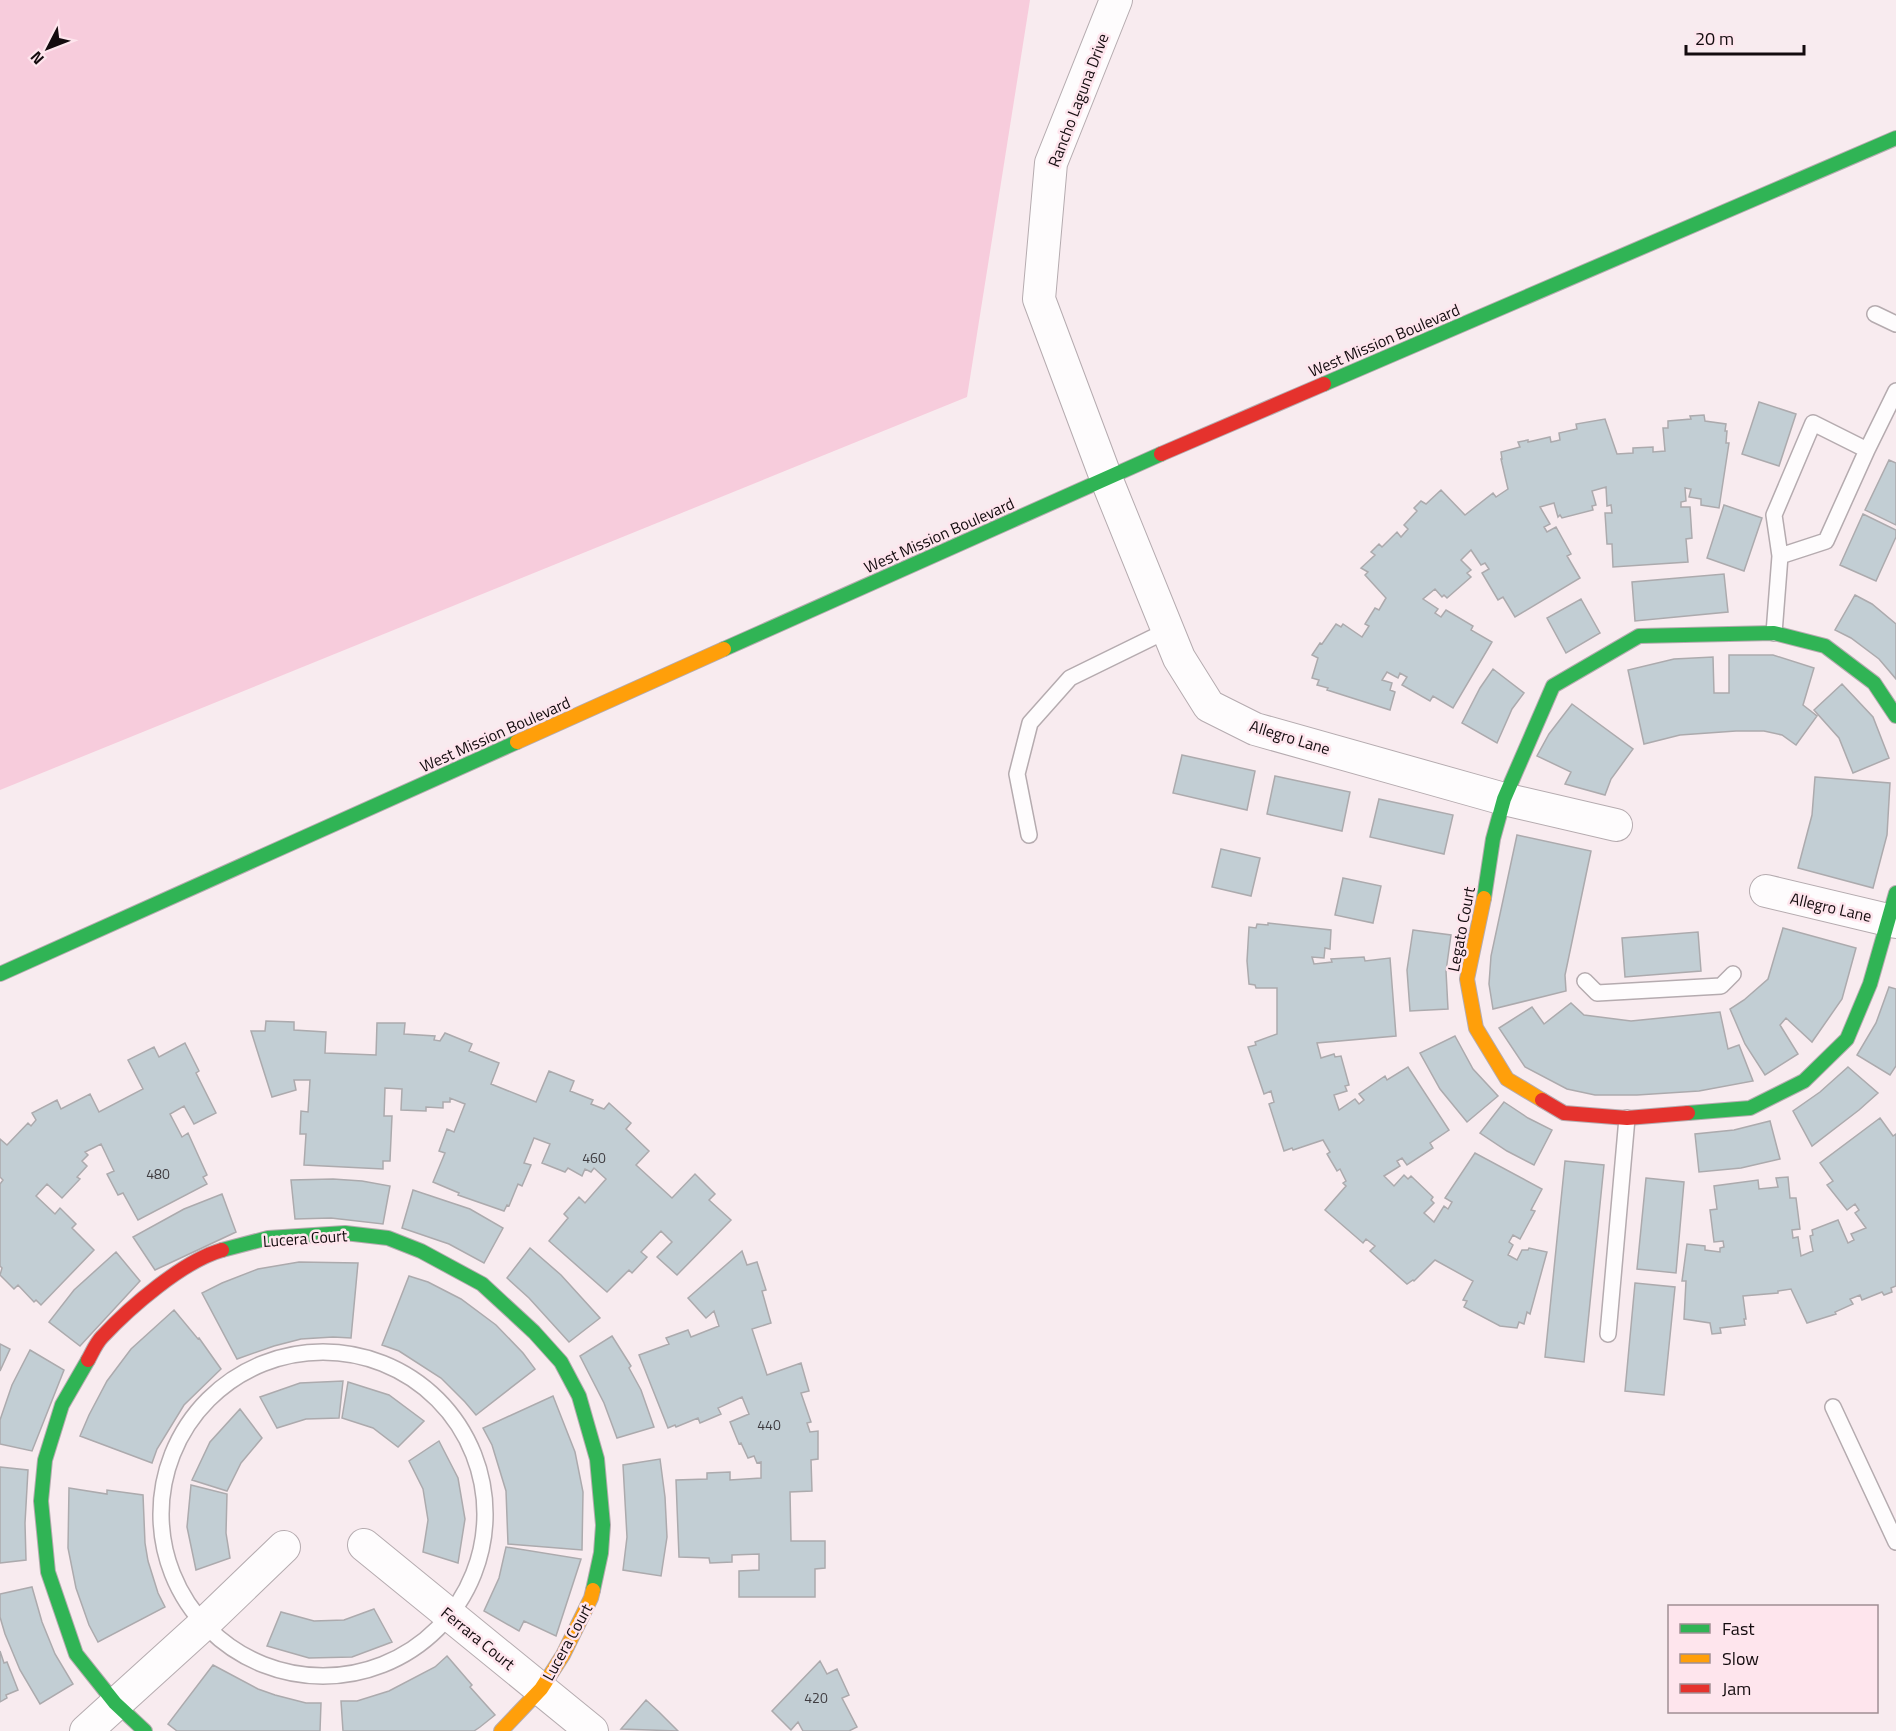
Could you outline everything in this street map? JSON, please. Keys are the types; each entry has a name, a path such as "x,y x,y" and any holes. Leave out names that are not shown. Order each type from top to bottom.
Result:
{"street":[{"name":"Rancho Laguna Drive","path":"1107,478 1039,299 1051,163 1116,0"},
{"name":"West Mission Boulevard","path":"0,974 1107,478 1896,138"},
{"name":"Allegro Lane","path":"1107,478 1179,658 1209,706 1255,729 1504,798 1616,825"},
{"name":"Legato Court","path":"1893,912 1870,984 1847,1039 1804,1081 1750,1108 1627,1118 1564,1113 1507,1079 1476,1028 1467,979 1486,888 1493,839 1504,798 1553,686 1639,636 1774,633 1825,646 1874,683 1896,716"},
{"name":"Allegro Lane","path":"1766,891 1893,912"},
{"name":"Lucera Court","path":"145,1731 115,1703 76,1654 48,1572 41,1501 45,1460 62,1405 101,1338 152,1290 208,1254 268,1238 345,1233 387,1238 421,1251 482,1284 534,1332 561,1362 579,1396 597,1459 603,1525 601,1553 591,1598 563,1655 541,1689 501,1731"},
{"name":"Ferrara Court","path":"364,1545 592,1731"},
{"path":"86,1731 204,1624 284,1547"}],"lane":[{"path":"1875,314 1896,324"},
{"path":"1780,556 1826,541 1896,391"},
{"path":"1774,633 1780,556 1774,515 1813,423 1867,450"},
{"path":"1029,835 1017,774 1030,723 1070,678 1168,630"},
{"path":"1585,981 1597,993 1721,986 1734,974"},
{"path":"1608,1334 1627,1118"},
{"path":"342,1351 371,1359 417,1385 456,1421 472,1446 485,1486 484,1531 479,1564 466,1593 450,1616 415,1647 379,1665 337,1676 305,1675 267,1666 230,1647 204,1624 178,1591 161,1543 161,1491 171,1457 192,1417 224,1383 251,1367 298,1352 342,1351"},
{"path":"1833,1407 1896,1542"}],"shaded area":[{"path":"0,0 1030,0 967,397 0,790"}],"building":[{"path":"1759,402 1796,414 1779,466 1742,454"},
{"path":"1704,415 1705,421 1726,424 1726,443 1729,443 1719,508 1701,505 1701,499 1689,497 1691,489 1685,488 1686,501 1681,502 1681,507 1690,507 1692,538 1686,539 1688,562 1613,567 1612,544 1607,544 1605,513 1612,513 1611,505 1607,506 1606,487 1592,491 1596,505 1592,506 1593,510 1562,518 1560,515 1558,517 1554,503 1540,507 1550,524 1544,527 1547,532 1556,527 1571,554 1567,556 1580,578 1515,617 1503,597 1498,600 1482,573 1489,569 1485,563 1481,565 1471,550 1461,560 1471,570 1467,573 1471,577 1447,598 1444,595 1442,597 1435,589 1423,599 1438,609 1435,613 1441,617 1446,610 1473,626 1471,630 1492,642 1453,708 1433,696 1430,701 1402,685 1407,677 1400,673 1398,678 1387,672 1382,680 1392,683 1390,690 1395,692 1390,710 1327,690 1328,688 1317,685 1319,680 1312,678 1318,658 1312,655 1336,624 1341,627 1343,624 1362,637 1369,626 1365,624 1375,608 1379,610 1386,598 1365,575 1368,572 1361,568 1375,555 1371,552 1379,544 1382,547 1397,532 1401,537 1408,529 1404,525 1417,511 1414,508 1421,501 1426,504 1441,490 1465,515 1493,493 1496,497 1508,489 1501,452 1520,447 1518,442 1550,437 1551,442 1560,440 1559,433 1577,429 1576,424 1605,419 1617,454 1633,453 1633,448 1653,447 1653,452 1665,451 1663,428 1668,428 1668,421 1691,419 1690,416"},
{"path":"1889,460 1896,463 1896,525 1865,510"},
{"path":"1724,505 1762,518 1744,571 1707,558"},
{"path":"1863,514 1896,530 1896,537 1876,581 1840,565"},
{"path":"1724,574 1728,612 1635,621 1632,582"},
{"path":"1855,595 1872,604 1896,624 1896,679 1879,659 1851,638 1835,630"},
{"path":"1581,599 1600,633 1566,653 1547,618"},
{"path":"1729,655 1773,655 1814,668 1803,705 1817,716 1796,745 1782,735 1764,731 1680,735 1644,744 1628,670 1674,659 1713,657 1714,693 1729,693"},
{"path":"1493,669 1524,693 1512,709 1497,743 1462,723 1480,688"},
{"path":"1842,684 1873,717 1889,758 1853,773 1839,738 1814,710"},
{"path":"1572,704 1633,749 1611,779 1605,795 1565,784 1571,772 1537,756 1549,734"},
{"path":"1182,755 1255,771 1247,810 1173,793"},
{"path":"1275,776 1350,792 1342,831 1267,814"},
{"path":"1815,777 1890,783 1887,835 1873,888 1798,868 1812,815"},
{"path":"1379,799 1453,815 1444,854 1370,837"},
{"path":"1517,835 1591,851 1565,975 1566,991 1493,1009 1489,984 1491,956"},
{"path":"1221,849 1260,858 1251,896 1212,887"},
{"path":"1343,878 1381,886 1373,923 1335,915"},
{"path":"1268,923 1331,930 1330,949 1325,948 1324,958 1312,957 1314,964 1332,962 1331,959 1364,957 1365,961 1390,958 1396,1036 1317,1043 1321,1058 1334,1054 1335,1057 1341,1056 1349,1085 1345,1086 1347,1091 1334,1095 1339,1110 1355,1099 1359,1104 1364,1100 1359,1094 1385,1076 1387,1080 1408,1067 1449,1130 1430,1143 1433,1148 1407,1165 1402,1158 1397,1161 1400,1166 1384,1176 1394,1186 1404,1175 1408,1179 1411,1176 1433,1197 1431,1200 1434,1203 1424,1213 1434,1222 1444,1206 1448,1209 1452,1202 1445,1198 1475,1153 1542,1189 1531,1210 1535,1211 1520,1239 1513,1235 1509,1242 1513,1245 1508,1255 1517,1260 1522,1250 1529,1248 1547,1252 1530,1314 1527,1312 1524,1324 1519,1322 1517,1328 1500,1326 1464,1307 1467,1301 1463,1300 1473,1281 1435,1260 1414,1281 1407,1284 1370,1251 1375,1246 1366,1239 1363,1243 1325,1210 1346,1186 1343,1183 1346,1181 1340,1169 1337,1171 1327,1154 1330,1152 1323,1140 1284,1151 1269,1104 1274,1102 1271,1091 1264,1094 1248,1047 1277,1034 1277,988 1256,988 1255,985 1249,984 1247,961 1249,927 1256,928 1257,924 1268,925"},
{"path":"1783,928 1856,948 1842,999 1812,1042 1786,1018 1780,1025 1798,1054 1765,1075 1745,1044 1730,1009 1768,979"},
{"path":"1413,930 1451,935 1446,971 1448,1009 1410,1011 1407,970"},
{"path":"1698,932 1701,971 1625,977 1622,938"},
{"path":"1889,987 1896,989 1896,1066 1890,1075 1857,1055 1876,1023"},
{"path":"1571,1003 1584,1015 1631,1021 1720,1012 1728,1049 1739,1045 1753,1081 1699,1091 1637,1095 1595,1095 1567,1089 1525,1067 1499,1028 1532,1007 1544,1024"},
{"path":"266,1021 294,1022 294,1030 326,1032 325,1053 376,1055 377,1023 405,1023 404,1034 435,1036 434,1040 440,1041 445,1033 472,1044 469,1051 499,1063 491,1084 536,1102 549,1071 574,1081 570,1091 593,1100 591,1104 604,1109 609,1103 631,1123 626,1129 649,1151 636,1165 672,1198 695,1174 715,1194 709,1200 731,1220 677,1275 657,1257 672,1242 661,1231 641,1252 647,1257 632,1273 629,1270 607,1292 549,1241 568,1218 564,1214 579,1197 585,1203 606,1179 594,1168 591,1172 585,1169 582,1176 568,1168 565,1172 542,1163 550,1144 534,1138 524,1163 531,1165 522,1186 518,1184 509,1206 507,1205 504,1211 458,1195 459,1193 433,1182 445,1153 439,1151 447,1129 454,1132 465,1104 450,1098 450,1102 443,1102 443,1108 426,1107 426,1111 401,1110 402,1089 385,1088 384,1116 392,1116 390,1161 383,1161 383,1169 304,1165 306,1134 300,1134 301,1111 308,1112 310,1080 294,1080 296,1090 272,1097 251,1031 265,1031"},
{"path":"1455,1036 1473,1069 1498,1096 1467,1122 1440,1089 1420,1053"},
{"path":"185,1043 199,1071 196,1073 216,1113 194,1124 184,1106 170,1114 182,1137 188,1133 207,1175 203,1177 207,1184 138,1220 123,1193 118,1195 107,1174 114,1171 101,1144 85,1152 88,1155 82,1161 87,1166 77,1177 80,1179 62,1198 47,1184 36,1196 55,1214 60,1208 76,1224 72,1228 94,1250 41,1305 36,1300 34,1302 18,1285 14,1289 0,1275 2,1268 0,1266 0,1184 3,1180 0,1177 0,1139 7,1145 28,1123 31,1126 36,1120 32,1113 57,1100 61,1109 90,1094 99,1112 143,1089 128,1060 154,1047 159,1057"},
{"path":"1848,1067 1878,1093 1812,1146 1793,1111 1820,1092"},
{"path":"1504,1102 1552,1130 1534,1165 1480,1133"},
{"path":"1880,1118 1893,1136 1896,1134 1896,1286 1891,1288 1892,1292 1884,1295 1882,1292 1862,1300 1860,1295 1850,1299 1853,1304 1835,1312 1836,1314 1807,1323 1791,1289 1778,1291 1778,1293 1743,1296 1745,1325 1720,1328 1721,1333 1712,1334 1710,1323 1684,1319 1686,1281 1682,1281 1687,1244 1705,1246 1705,1250 1720,1252 1720,1248 1724,1247 1723,1241 1714,1242 1710,1210 1717,1209 1714,1186 1758,1180 1759,1189 1778,1187 1776,1178 1788,1177 1790,1198 1796,1198 1800,1229 1792,1230 1793,1238 1798,1237 1801,1256 1813,1251 1810,1236 1813,1235 1812,1230 1838,1220 1848,1243 1854,1240 1851,1234 1866,1228 1855,1213 1859,1210 1855,1204 1847,1210 1827,1185 1833,1181 1820,1163"},
{"path":"1770,1121 1780,1159 1741,1168 1699,1172 1695,1134 1734,1130"},
{"path":"1565,1161 1604,1165 1584,1362 1545,1357"},
{"path":"1646,1178 1684,1182 1676,1273 1637,1269"},
{"path":"333,1179 390,1186 383,1224 331,1218 295,1219 291,1180"},
{"path":"413,1190 470,1209 503,1228 484,1263 449,1244 402,1228"},
{"path":"222,1194 236,1232 155,1270 133,1237 184,1209"},
{"path":"530,1248 561,1275 600,1318 569,1342 529,1298 507,1278"},
{"path":"742,1251 747,1265 757,1262 766,1290 762,1291 771,1323 752,1329 767,1375 801,1363 809,1391 801,1393 811,1422 807,1423 810,1432 818,1431 818,1459 811,1460 812,1491 790,1492 791,1541 825,1541 825,1568 815,1569 815,1597 739,1597 739,1571 759,1570 759,1554 732,1555 732,1562 710,1563 709,1558 679,1557 676,1480 707,1479 707,1473 730,1472 730,1480 761,1478 761,1462 757,1463 754,1456 748,1458 730,1422 749,1414 742,1397 718,1408 721,1414 700,1423 698,1418 668,1428 639,1355 669,1344 666,1338 688,1330 691,1337 719,1326 714,1311 706,1318 688,1298"},
{"path":"116,1252 140,1281 80,1346 49,1322 74,1290"},
{"path":"299,1262 358,1263 351,1338 301,1339 237,1359 202,1293 258,1269"},
{"path":"409,1276 428,1282 461,1299 496,1325 535,1369 476,1415 441,1378 399,1351 382,1345"},
{"path":"1635,1283 1675,1287 1664,1395 1625,1391"},
{"path":"174,1310 199,1338 221,1369 184,1405 157,1449 152,1463 80,1436 107,1381 131,1349"},
{"path":"612,1336 631,1366 629,1368 641,1390 654,1427 617,1438 604,1403 580,1356"},
{"path":"0,1344 10,1349 0,1371"},
{"path":"30,1350 64,1370 32,1451 0,1444 0,1420 12,1385"},
{"path":"343,1381 339,1418 306,1419 277,1428 260,1397 300,1383"},
{"path":"348,1382 389,1395 424,1421 398,1447 373,1428 342,1418"},
{"path":"553,1396 575,1452 583,1492 582,1550 508,1544 506,1491 492,1445 483,1428"},
{"path":"240,1409 262,1438 241,1463 227,1491 192,1480 210,1442"},
{"path":"439,1441 458,1478 465,1519 458,1563 423,1552 428,1520 423,1489 409,1461"},
{"path":"660,1459 667,1537 661,1576 623,1570 627,1537 623,1465"},
{"path":"0,1467 28,1470 25,1523 26,1560 0,1563"},
{"path":"191,1485 227,1494 226,1533 230,1558 196,1570 187,1527"},
{"path":"69,1488 107,1494 107,1490 143,1495 148,1561 165,1607 98,1642 89,1625 76,1588 68,1548"},
{"path":"506,1547 581,1559 556,1636 524,1621 519,1631 484,1611 499,1578"},
{"path":"32,1587 42,1622 55,1654 73,1684 40,1704 20,1670 0,1617 0,1594"},
{"path":"374,1609 392,1642 352,1657 309,1658 267,1646 281,1612 314,1621 344,1620"},
{"path":"0,1651 18,1690 6,1695 7,1698 0,1702"},
{"path":"447,1656 495,1715 480,1727 474,1731 343,1731 341,1701 357,1701 389,1691 435,1667"},
{"path":"820,1661 827,1674 837,1669 849,1695 842,1698 857,1727 849,1731 803,1731 798,1722 791,1730 772,1711"},
{"path":"213,1665 258,1689 275,1695 306,1703 321,1703 320,1731 177,1731 168,1724"},
{"path":"646,1700 659,1712 678,1731 621,1729"}],"traffic: fast":[{"path":"1324,384 1896,138"},
{"path":"724,649 1161,454"},
{"path":"1484,898 1493,839 1504,799 1553,686 1639,636 1774,633 1825,646 1874,683 1896,716"},
{"path":"0,974 517,742"},
{"path":"1688,1113 1750,1108 1804,1081 1847,1039 1870,984 1896,893"},
{"path":"222,1250 268,1238 345,1233 388,1238 421,1251 482,1284 534,1332 561,1362 579,1396 597,1459 603,1525 601,1553 593,1590"},
{"path":"88,1360 62,1405 45,1460 41,1501 48,1572 76,1654 115,1703 145,1731"}],"traffic: slow":[{"path":"517,742 724,649"},
{"path":"1484,898 1467,979 1476,1028 1507,1079 1542,1100"},
{"path":"501,1731 541,1689 563,1655 593,1590"}],"traffic: jam":[{"path":"1161,454 1324,384"},
{"path":"1542,1100 1564,1113 1627,1118 1688,1113"},
{"path":"88,1360 100,1339 142,1299 174,1274 222,1250"}]}
